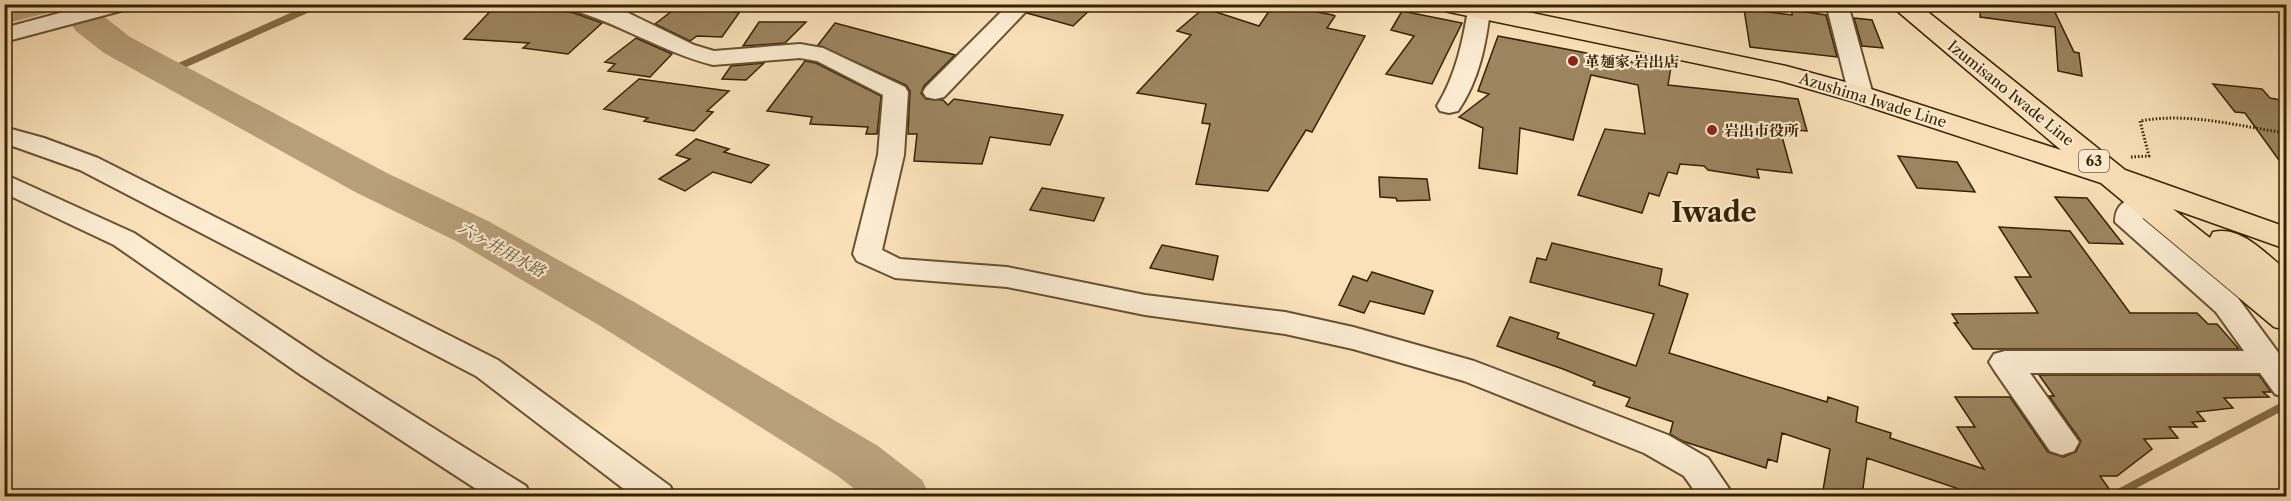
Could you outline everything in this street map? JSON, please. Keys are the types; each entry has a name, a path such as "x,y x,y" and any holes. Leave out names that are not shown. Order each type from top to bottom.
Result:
{"main road":[{"name":"Azushima Iwade Line","path":"1449,4 1479,7 1786,74 1954,124 2118,167"},
{"name":"Izumisano Iwade Line","path":"1902,4 2018,99 2118,167"},
{"name":"Izumisano Iwade Line","path":"1931,4 2159,200 2286,318"},
{"path":"1954,124 2001,127 2020,121 2026,111 2018,99"},
{"name":"Izumisano Iwade Line","path":"2159,200 2284,273"},
{"path":"2159,200 2286,238"}],"street":[{"path":"4,35 120,4"},
{"path":"577,4 610,13 686,50 713,58 800,51 823,55 896,92 891,155 867,254 895,268 1006,277 1145,305 1275,322 1353,338 1474,373 1656,444 1696,467 1717,496"},
{"path":"1837,4 1861,95"},
{"path":"935,92 1019,5"},
{"path":"1449,106 1462,85 1475,40 1479,7"},
{"path":"4,135 35,143 89,164 487,368 658,496"},
{"path":"4,182 124,238 312,367 514,496"},
{"path":"2159,200 2129,210 2128,222 2227,305 2286,386"},
{"path":"2062,442 2005,362 2267,362"}],"path":[{"path":"2118,167 2148,156 2148,144 2141,131 2140,121 2152,118 2188,119 2286,133"}],"building":[{"path":"497,4 519,4 574,13 602,23 568,54 523,48 529,43 464,39"},
{"path":"681,4 704,4 739,13 722,37 697,36 690,41 655,24"},
{"path":"1035,4 1096,4 1073,26 1027,13"},
{"path":"1274,4 1333,15 1335,16 1327,28 1365,36 1312,132 1306,130 1268,191 1196,184 1210,124 1202,123 1206,104 1137,93 1191,35 1177,31 1204,8 1259,26"},
{"path":"1981,4 2051,4 2074,52 2079,53 2082,76 2058,71 2055,27 1980,17"},
{"path":"1744,9 1792,15 1792,10 1826,15 1837,57 1750,47"},
{"path":"1402,11 1462,23 1432,84 1386,74 1414,36 1391,30"},
{"path":"1854,18 1872,20 1883,48 1862,46"},
{"path":"759,22 806,22 785,43 743,46"},
{"path":"835,23 955,55 924,86 921,93 926,99 943,100 948,105 954,99 1063,115 1050,145 990,137 982,164 914,161 917,134 908,134 910,91 906,85 818,45"},
{"path":"1498,36 1649,65 1650,56 1672,61 1668,85 1798,99 1807,131 1780,129 1792,173 1757,169 1759,178 1708,170 1704,166 1680,164 1677,174 1668,172 1659,196 1649,193 1642,213 1578,195 1605,129 1645,134 1638,85 1591,75 1573,140 1520,128 1517,174 1479,168 1483,128 1459,117 1489,94 1478,91"},
{"path":"636,38 672,54 650,77 608,71 615,64 605,62"},
{"path":"805,61 816,63 881,96 877,134 866,134 868,127 810,124 812,117 767,111"},
{"path":"764,63 746,80 722,79 731,66"},
{"path":"639,79 729,91 707,111 713,112 694,131 644,121 648,118 604,109"},
{"path":"2213,84 2262,89 2270,98 2286,101 2286,170 2245,113 2235,112"},
{"path":"696,139 729,149 724,152 769,165 751,183 713,172 685,191 659,179 690,159 676,155"},
{"path":"1898,156 1957,162 1975,192 1917,188"},
{"path":"1379,177 1427,179 1430,200 1397,201 1396,198 1380,197"},
{"path":"1042,188 1104,198 1094,221 1030,210"},
{"path":"2055,197 2087,198 2123,244 2089,243"},
{"path":"1999,227 2070,231 2130,313 2197,313 2208,324 2217,324 2239,349 1973,349 1954,323 1958,323 1952,314 2038,313 2015,277 2031,277"},
{"path":"1552,243 1662,269 1659,285 1688,294 1669,353 1827,402 1828,397 1858,407 1856,422 1891,433 1890,438 1984,469 1957,427 1975,427 1955,397 2010,397 2048,452 2063,457 2076,452 2081,441 2049,396 2054,396 2039,375 2259,375 2271,392 2263,392 2269,397 2224,398 2233,408 2197,412 2205,421 2192,422 2197,427 2169,427 2178,438 2144,439 2152,449 2117,476 2100,476 2114,496 1959,496 1959,489 1867,458 1862,496 1822,496 1830,449 1782,433 1777,462 1768,459 1766,468 1682,441 1670,434 1673,422 1626,406 1630,398 1593,385 1595,382 1563,369 1497,346 1510,317 1559,333 1557,338 1636,366 1654,314 1530,282 1537,258 1546,260"},
{"path":"1162,245 1218,256 1213,280 1150,268"},
{"path":"1372,272 1433,291 1424,314 1370,301 1364,313 1339,305 1353,276 1367,281"}],"waterway":[{"path":"4,13 38,4"},
{"path":"169,71 319,4"},
{"name":"六ヶ井用水路","path":"89,23 117,45 372,183 472,231 619,315 858,461 902,496"},
{"path":"2113,496 2285,405"}],"place":[{"name":"革麺家 岩出店","path":"1573,61"},
{"name":"岩出市役所","path":"1712,130"}],"district":[{"name":"Iwade","path":"1714,212"}]}
